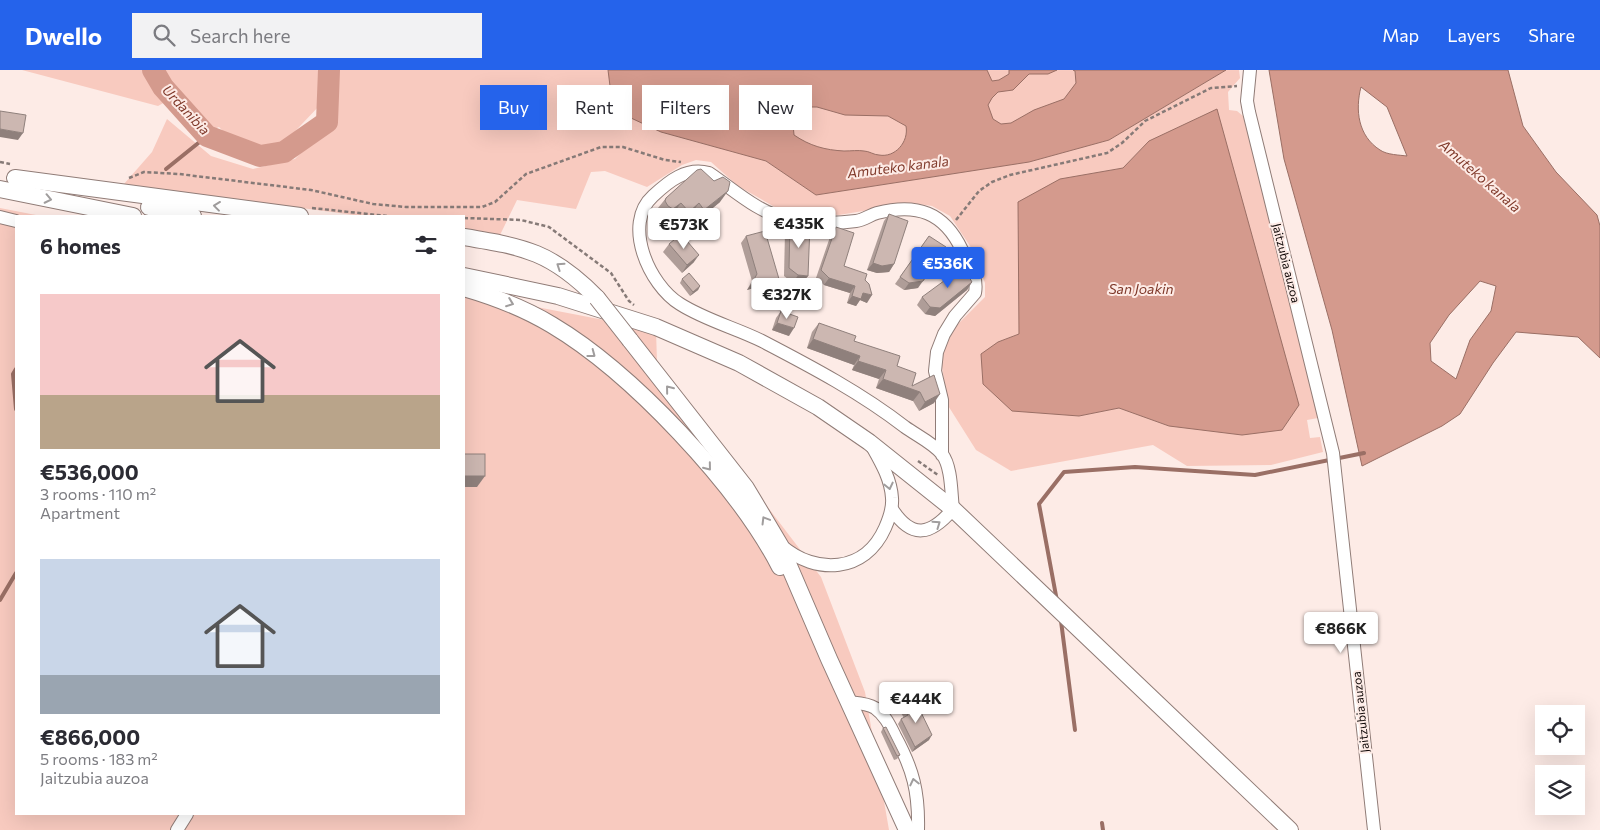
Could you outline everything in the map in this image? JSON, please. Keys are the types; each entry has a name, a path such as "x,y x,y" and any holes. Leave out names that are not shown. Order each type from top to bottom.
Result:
{"main road":[{"path":"7,176 188,215"},
{"path":"7,176 293,215"},
{"path":"0,189 128,215"},
{"path":"465,237 528,250 553,260 575,275 597,298 746,488 780,544 829,660 908,830"},
{"path":"465,279 558,296 656,327 739,363 818,407 869,442 953,509 1290,830"},
{"path":"465,280 552,325 614,371 666,419 745,512 777,561 829,660"}],"street":[{"name":"Jaitzubia auzoa","path":"1249,76 1249,112 1333,453 1374,830"},
{"path":"869,442 883,465 889,480 892,509 899,520 913,530 922,532 942,522 953,509 949,473 942,455 942,400 935,371 937,352 944,334 975,293 976,285 956,238 946,225 930,213 915,209 894,209 859,220 838,223 788,219 771,214 709,173 698,170 688,171 656,193 644,204 640,223 643,256 662,286 679,304 762,341 872,402 942,455"},
{"path":"0,217 15,222"},
{"path":"780,544 805,562 829,566 850,562 867,553 881,538 892,509"},
{"path":"848,702 865,704 875,708 886,719 908,761 915,781 918,830"},
{"path":"177,830 186,815"}],"path":[{"path":"946,225 957,219 979,191 992,182 1010,175 1107,153 1122,143 1145,121 1211,88 1249,76"},
{"path":"125,180 144,172 179,174 311,190 373,204 406,207 482,207 495,202 526,174 601,147 623,147 665,160 683,162"}],"shaded area":[{"path":"22,70 144,70 165,102 158,106"},
{"path":"162,70 325,70 321,104 282,145 257,148 232,140 219,127 212,130"},
{"path":"337,70 608,70 621,85 557,85 557,130 632,130 632,98 642,110 642,130 659,130 766,161 816,195 1029,162 1109,140 1226,70 1239,70 1240,78 1228,92 1229,110 1237,111 1243,116 1296,313 1318,418 1307,420 1310,438 1320,437 1323,452 1271,465 1187,466 1153,445 1011,471 976,450 947,404 941,358 954,328 985,297 985,283 972,249 950,216 932,206 912,203 839,215 780,210 738,186 711,162 696,160 682,165 647,187 605,171 591,172 576,209 517,200 500,235 465,230 465,215 354,215 124,184 152,152 167,119 211,156 253,169 295,159 332,121","holes":["1149,141 1169,426 1119,408 1079,416 998,342 1019,334 1019,295 1061,179 1123,168"]},
{"path":"631,70 1167,70 1062,127 843,165 765,130 812,130 812,85 739,85 739,118 729,114 729,85 664,85"},
{"path":"0,208 36,215 15,215 15,815 465,815 465,293 656,330 657,362 821,577 865,692 889,830 0,830"}],"water":[{"name":"Amuteko kanala","path":"608,70 987,70 992,81 999,80 1009,74 1009,70 1057,70 1048,74 1029,74 1013,90 998,92 988,105 993,119 1001,124 1011,123 1034,110 1064,99 1076,83 1075,71 1073,70 1226,70 1109,140 1029,162 816,195 766,161 657,130 729,130 729,85 642,85 642,123 632,118 632,85 610,85","holes":["739,85 812,85 812,107 845,115 888,116 906,126 903,143 900,148 890,154 877,155 866,151 844,151 818,147 794,135 794,130 739,130"]},
{"name":"Amuteko kanala","path":"1269,70 1508,70 1523,126 1556,172 1597,215 1600,226 1600,358 1578,337 1516,332 1493,363 1460,414 1442,426 1362,466 1332,330 1284,159","holes":["1361,87 1387,107 1407,156 1383,152 1367,137 1360,122 1358,105","1480,281 1496,286 1491,311 1470,340 1456,379 1431,361 1430,343 1449,315"]},
{"name":"San Joakin","path":"1217,109 1299,405 1282,430 1242,435 1169,426 1119,408 1079,416 1012,411 983,384 981,354 998,342 1019,334 1018,202 1060,179 1123,168 1149,141"}],"building":[{"path":"0,111 26,115 23,133 0,129"},
{"path":"701,169 714,181 723,177 730,182 728,191 704,210 699,203 689,212 681,203 673,209 668,206 665,201 666,198 697,170"},
{"path":"889,214 908,221 894,264 882,266 873,263"},
{"path":"790,225 810,225 808,276 798,275 789,268"},
{"path":"836,227 854,233 844,266 867,274 865,280 869,284 872,295 863,293 861,299 852,296 855,286 829,278 821,270"},
{"path":"765,231 779,279 770,282 762,280 752,283 757,274 746,236"},
{"path":"681,234 699,255 687,265 669,244"},
{"path":"929,236 946,247 923,281 909,283 900,277"},
{"path":"963,267 972,282 940,308 930,307 922,297"},
{"path":"689,273 700,286 693,292 682,279"},
{"path":"781,311 798,317 794,328 777,323"},
{"path":"819,323 856,336 854,341 900,356 897,366 916,373 912,386 934,375 940,394 925,402 920,392 883,379 886,370 858,361 860,356 813,339"},
{"path":"465,454 485,454 485,476 465,476"},
{"path":"915,700 932,735 915,747 901,719 908,715 903,706"},
{"path":"886,727 900,755 897,756 883,728"}],"waterway":[{"name":"Urdanibia","path":"153,70 163,87 207,136 260,156 284,152 327,122 329,70"},
{"path":"166,169 207,136"},
{"path":"15,371 13,374 15,397"},
{"path":"1057,601 1039,504 1064,472 1135,467 1255,475 1364,453"},
{"path":"0,600 15,575"},
{"path":"1061,621 1075,730"},
{"path":"1102,823 1103,830"}]}
